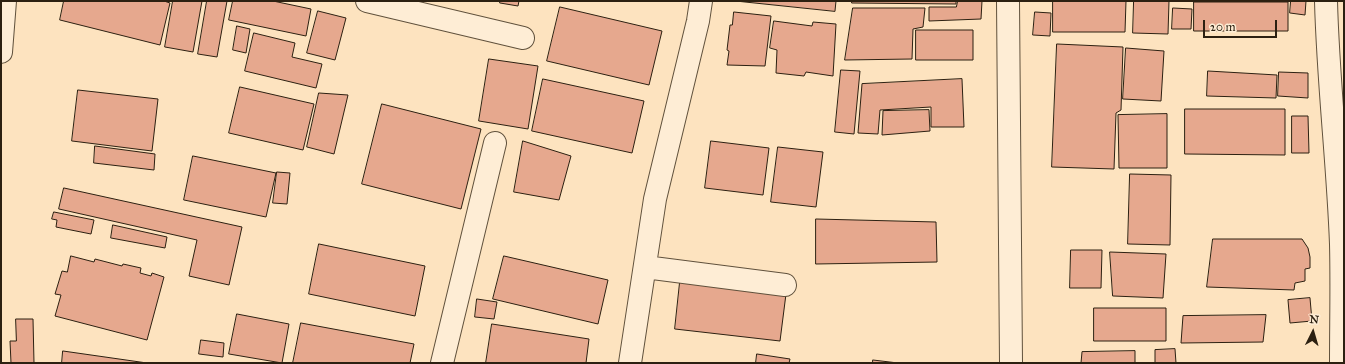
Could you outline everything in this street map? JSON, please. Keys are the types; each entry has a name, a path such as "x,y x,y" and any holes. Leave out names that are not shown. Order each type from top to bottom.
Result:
{"street":[{"path":"1,52 5,1"},
{"path":"367,1 523,38"},
{"path":"630,363 655,199 698,21 701,1"},
{"path":"1008,1 1011,363"},
{"path":"1326,1 1341,245 1341,363"},
{"path":"442,363 496,143"},
{"path":"645,267 785,285"}],"building":[{"path":"64,1 164,1 170,3 160,45 60,20"},
{"path":"173,1 202,1 193,52 165,47"},
{"path":"207,1 227,1 217,57 198,54"},
{"path":"233,1 273,1 311,9 306,36 229,20"},
{"path":"500,1 519,1 518,6 500,3"},
{"path":"736,1 836,1 835,11"},
{"path":"852,1 956,1 956,4 852,3"},
{"path":"958,1 982,1 981,19 929,21 929,7 956,7"},
{"path":"1053,1 1126,1 1125,32 1053,32"},
{"path":"1134,1 1169,1 1168,34 1133,33"},
{"path":"1291,1 1306,1 1305,15 1290,13"},
{"path":"1194,2 1288,2 1288,31 1194,31"},
{"path":"560,7 662,31 649,85 547,61"},
{"path":"853,8 925,8 923,27 913,29 912,59 845,60"},
{"path":"1173,8 1192,9 1191,29 1172,29"},
{"path":"318,11 346,18 335,60 307,53"},
{"path":"734,12 771,16 765,66 727,65 730,25 732,25"},
{"path":"1035,12 1051,13 1050,36 1033,35"},
{"path":"774,21 812,26 813,22 836,24 833,76 806,72 804,76 776,73 777,50 770,48"},
{"path":"237,26 250,29 246,53 233,50"},
{"path":"916,30 973,30 973,60 916,60"},
{"path":"254,33 295,43 292,57 322,64 316,88 245,71"},
{"path":"1057,44 1123,47 1121,110 1116,113 1114,169 1052,167"},
{"path":"1126,48 1164,51 1161,101 1123,99"},
{"path":"489,59 538,66 528,129 479,121"},
{"path":"841,70 860,71 854,134 835,132"},
{"path":"1208,71 1277,75 1276,98 1207,96"},
{"path":"1279,72 1308,73 1308,98 1278,96"},
{"path":"543,79 644,101 632,153 532,131"},
{"path":"962,79 964,127 931,127 931,107 880,110 878,134 858,133 862,84"},
{"path":"240,87 314,104 303,150 229,133"},
{"path":"78,90 158,99 152,151 72,141"},
{"path":"319,93 348,95 334,154 307,147"},
{"path":"382,104 481,129 461,209 362,184"},
{"path":"1185,109 1285,109 1285,155 1185,154"},
{"path":"929,110 930,131 882,135 883,111"},
{"path":"1167,114 1167,168 1119,168 1118,115"},
{"path":"1292,116 1308,116 1309,153 1292,153"},
{"path":"523,141 571,156 559,200 514,192"},
{"path":"711,141 769,148 763,195 705,188"},
{"path":"95,146 155,154 154,170 94,163"},
{"path":"778,147 823,152 816,207 771,202"},
{"path":"193,156 276,173 266,217 184,200"},
{"path":"277,172 290,173 287,204 273,203"},
{"path":"1130,174 1171,175 1170,245 1128,244"},
{"path":"64,188 242,227 229,285 189,276 197,240 59,209"},
{"path":"54,212 94,220 91,234 56,227 57,220 52,219"},
{"path":"816,219 936,222 937,262 816,264"},
{"path":"113,225 167,237 165,248 111,238"},
{"path":"1213,239 1302,239 1308,248 1310,268 1305,269 1305,281 1295,283 1294,290 1207,287"},
{"path":"319,244 425,266 415,316 309,294"},
{"path":"1071,250 1102,250 1101,288 1070,288"},
{"path":"1110,252 1166,254 1163,298 1113,296"},
{"path":"71,256 94,262 95,259 122,266 123,264 141,268 140,273 151,276 152,273 164,277 147,340 55,316 61,295 55,294 62,271 67,272"},
{"path":"504,256 608,280 598,324 493,299"},
{"path":"680,282 786,294 780,341 675,329"},
{"path":"1310,298 1312,321 1290,323 1288,300"},
{"path":"477,299 497,302 494,319 475,317"},
{"path":"1094,308 1166,308 1166,341 1094,341"},
{"path":"237,314 289,324 282,363 229,354"},
{"path":"1266,315 1263,342 1181,343 1183,316"},
{"path":"16,319 33,319 34,363 11,363 10,341 16,341"},
{"path":"301,323 414,344 410,363 293,363"},
{"path":"492,324 589,339 586,363 486,363"},
{"path":"201,340 224,343 223,357 199,354"},
{"path":"1175,349 1176,363 1155,363 1155,350"},
{"path":"63,351 147,363 62,363"},
{"path":"1135,351 1135,363 1081,363 1082,352"},
{"path":"757,354 790,359 789,363 756,363"},
{"path":"873,360 898,363 873,363"}]}
